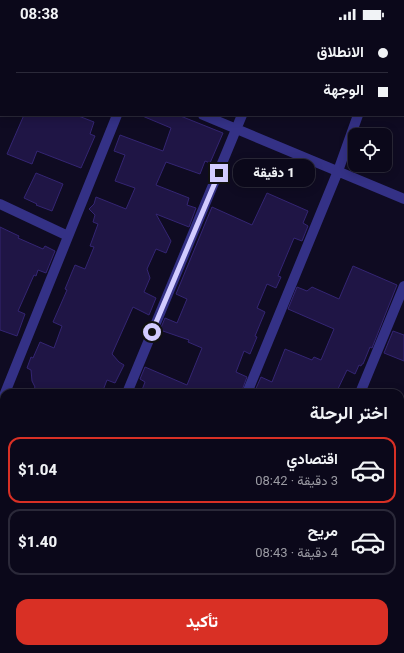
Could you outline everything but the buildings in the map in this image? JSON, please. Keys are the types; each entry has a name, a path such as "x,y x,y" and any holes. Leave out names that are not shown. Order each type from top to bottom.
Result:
{"street":[{"path":"6,389 117,116"},
{"path":"205,116 404,199"},
{"path":"129,389 242,116"},
{"path":"249,389 338,171 358,116"},
{"path":"0,204 68,236"},
{"path":"362,389 404,286"}],"route":[{"path":"152,332 219,173"}]}
